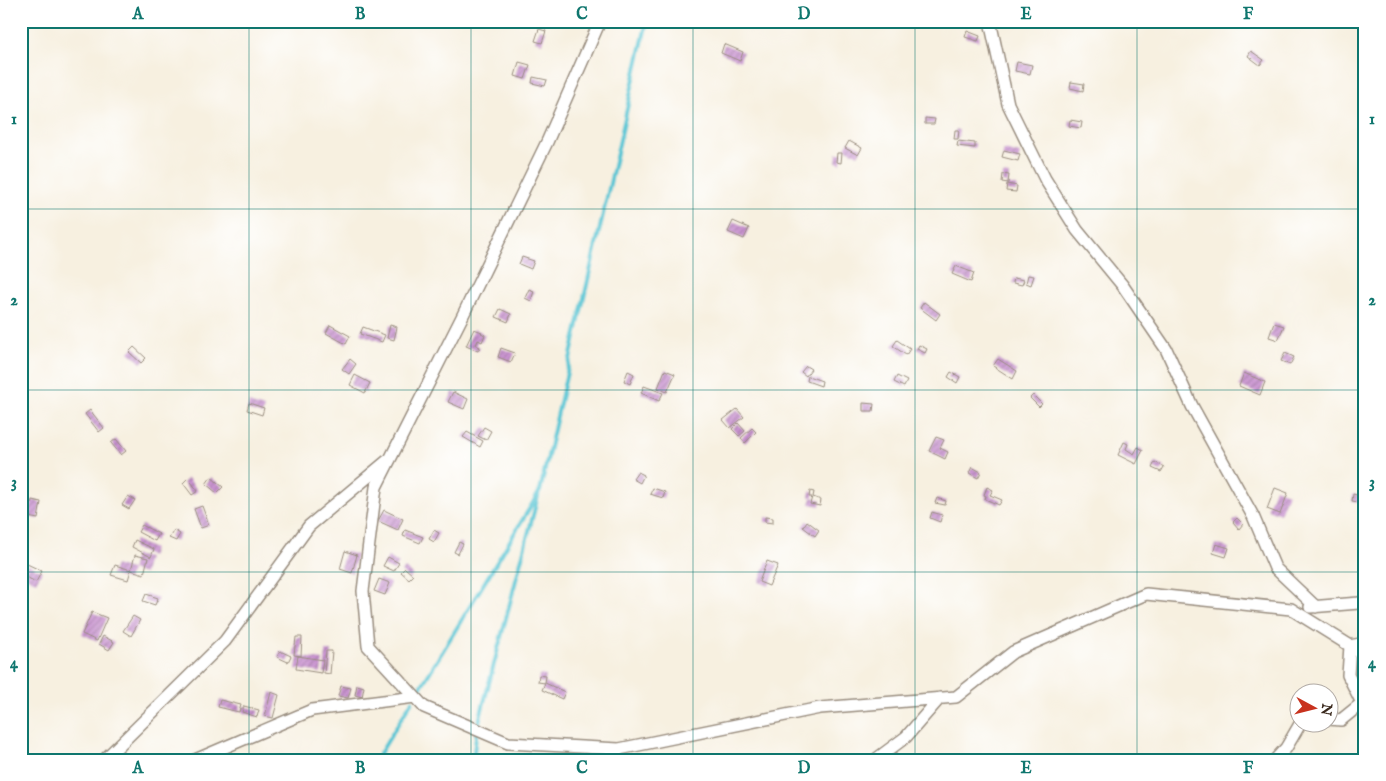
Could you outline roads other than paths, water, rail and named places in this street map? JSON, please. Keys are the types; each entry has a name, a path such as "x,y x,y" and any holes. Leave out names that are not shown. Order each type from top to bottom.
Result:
{"street":[{"path":"600,21 547,142 462,317 376,487 363,591 368,646 424,707 508,743 619,749 820,708 956,697 1013,652 1146,594 1291,609 1359,604 1365,601"},
{"path":"990,21 1008,104 1045,178 1078,230 1123,286 1166,349 1192,406 1253,516 1275,568 1316,607"},
{"path":"104,760 225,641 309,526 391,459"},
{"path":"1291,609 1365,655"},
{"path":"1350,646 1365,643"},
{"path":"1338,720 1341,720 1362,703 1348,675 1350,646"},
{"path":"195,760 312,710 415,697"},
{"path":"874,760 906,737 940,698"},
{"path":"1275,760 1286,748 1294,734"}],"waterway":[{"path":"416,695 540,491 647,21"},
{"path":"473,760 477,729 538,496"},
{"path":"376,760 412,701"}]}
